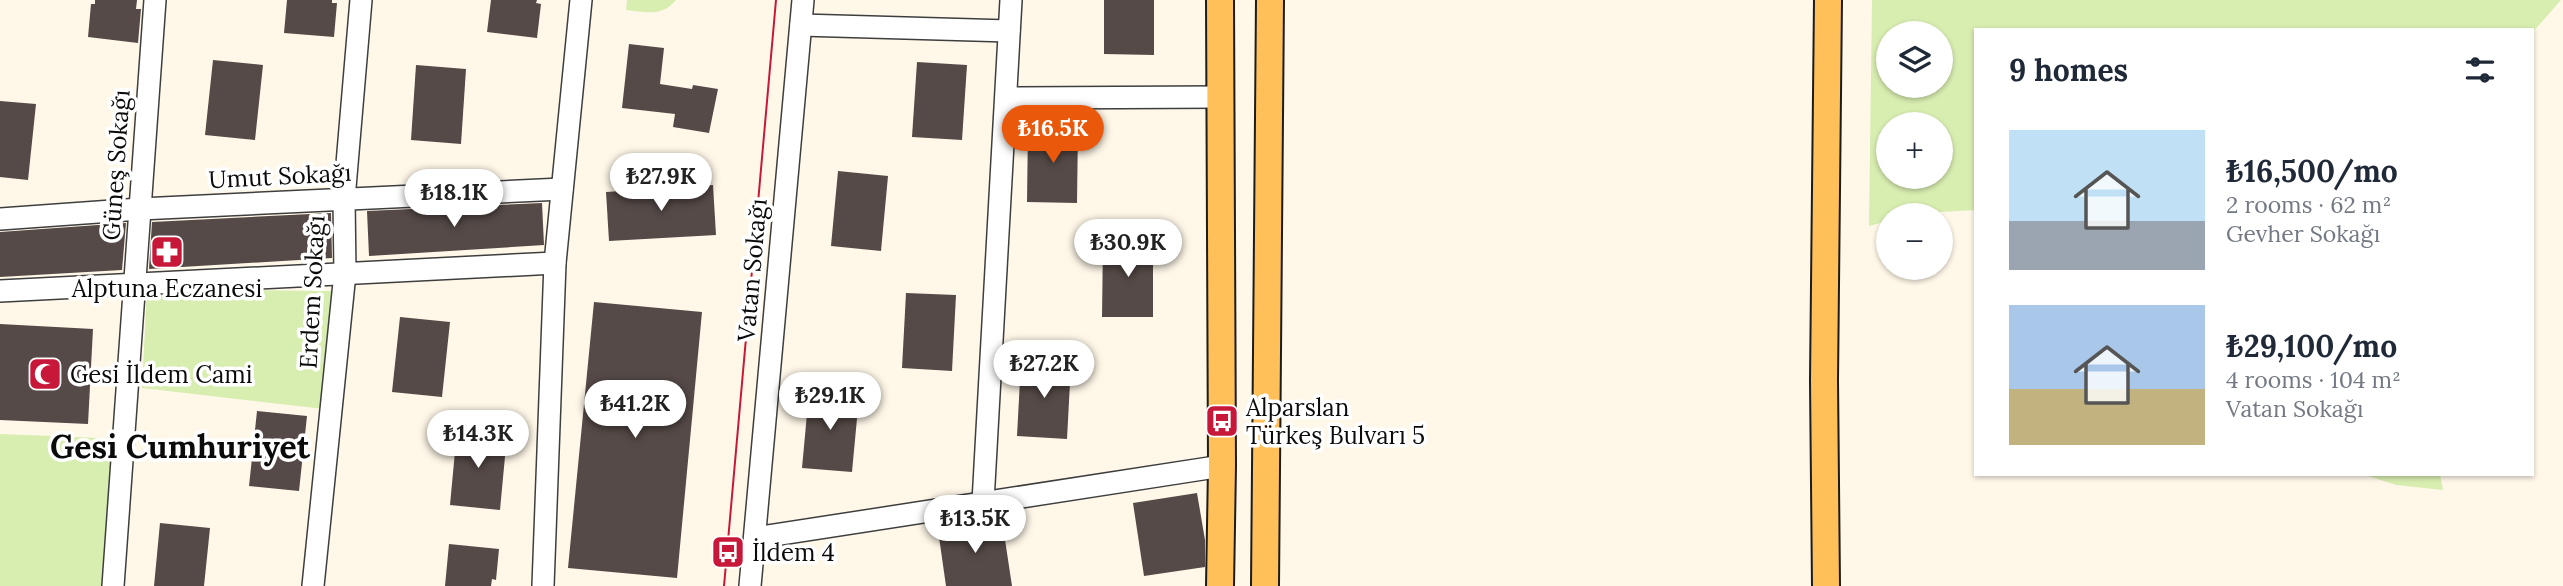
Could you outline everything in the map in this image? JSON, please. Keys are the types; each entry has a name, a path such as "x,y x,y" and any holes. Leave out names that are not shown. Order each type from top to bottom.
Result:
{"main road":[{"path":"1220,0 1223,466 1220,586"},
{"path":"1265,586 1270,0"},
{"path":"1826,586 1824,380 1828,0"}],"street":[{"name":"Güneş Sokağı","path":"113,586 155,0"},
{"name":"Erdem Sokağı","path":"313,586 345,273 344,199 360,0"},
{"path":"543,586 555,263 581,0"},
{"name":"Vatan Sokağı","path":"750,586 803,0"},
{"path":"983,502 1011,0"},
{"path":"801,25 1009,31"},
{"path":"1006,98 1221,97"},
{"name":"Umut Sokağı","path":"0,219 140,209 562,189"},
{"path":"0,291 555,263"},
{"path":"755,538 1223,466"}],"green space":[{"path":"627,0 676,0 665,9 647,12 626,10"},
{"path":"1872,0 2561,0 2534,31 2534,28 1974,28 1974,210 1953,211 1953,203 1876,203 1876,224 1869,226"},
{"path":"147,289 333,291 324,409 142,388"},
{"path":"0,434 125,439 113,586 0,586"},
{"path":"2368,476 2440,476 2443,490 2396,485"}],"building":[{"path":"95,0 137,0 136,9 141,9 138,43 88,37 91,4 95,4"},
{"path":"287,0 332,0 332,3 337,3 334,37 284,33"},
{"path":"491,0 537,0 536,3 541,4 537,38 487,32"},
{"path":"1104,0 1154,0 1154,55 1104,54"},
{"path":"629,44 664,48 660,84 692,89 693,85 718,89 709,133 673,127 675,114 622,108"},
{"path":"213,60 263,65 255,140 205,135"},
{"path":"917,62 967,65 962,140 912,137"},
{"path":"416,65 466,69 461,144 411,140"},
{"path":"0,101 36,104 28,180 0,177"},
{"path":"1028,127 1078,127 1077,203 1027,202"},
{"path":"838,171 888,176 881,251 831,246"},
{"path":"713,185 716,235 609,241 606,192"},
{"path":"542,203 544,245 369,256 367,211"},
{"path":"331,213 332,258 149,269 152,222"},
{"path":"126,223 122,270 0,277 0,232"},
{"path":"1103,241 1153,242 1153,317 1102,317"},
{"path":"906,293 956,295 952,371 902,368"},
{"path":"594,302 702,312 677,578 568,568"},
{"path":"400,317 450,322 442,397 392,392"},
{"name":"Gesi İldem Cami","path":"0,324 93,329 88,424 0,420"},
{"path":"1021,361 1071,364 1067,439 1017,436"},
{"path":"809,392 859,397 852,472 802,468"},
{"path":"257,411 307,416 299,491 249,486"},
{"path":"457,430 507,435 500,510 450,505"},
{"path":"1197,493 1205,540 1205,567 1144,576 1133,503"},
{"path":"1002,520 1012,586 946,586 938,530"},
{"path":"160,523 210,528 204,586 154,586"},
{"path":"449,544 499,549 496,580 492,579 491,586 445,586"}],"tram line":[{"path":"724,586 776,0"}],"place":[{"name":"Alptuna Eczanesi","path":"167,252"},
{"name":"Gesi İldem Cami","path":"45,374"},
{"name":"Alparslan Türkeş Bulvarı 5","path":"1222,421"},
{"name":"İldem 4","path":"728,552"}],"district":[{"name":"Gesi Cumhuriyet","path":"180,446"}]}
